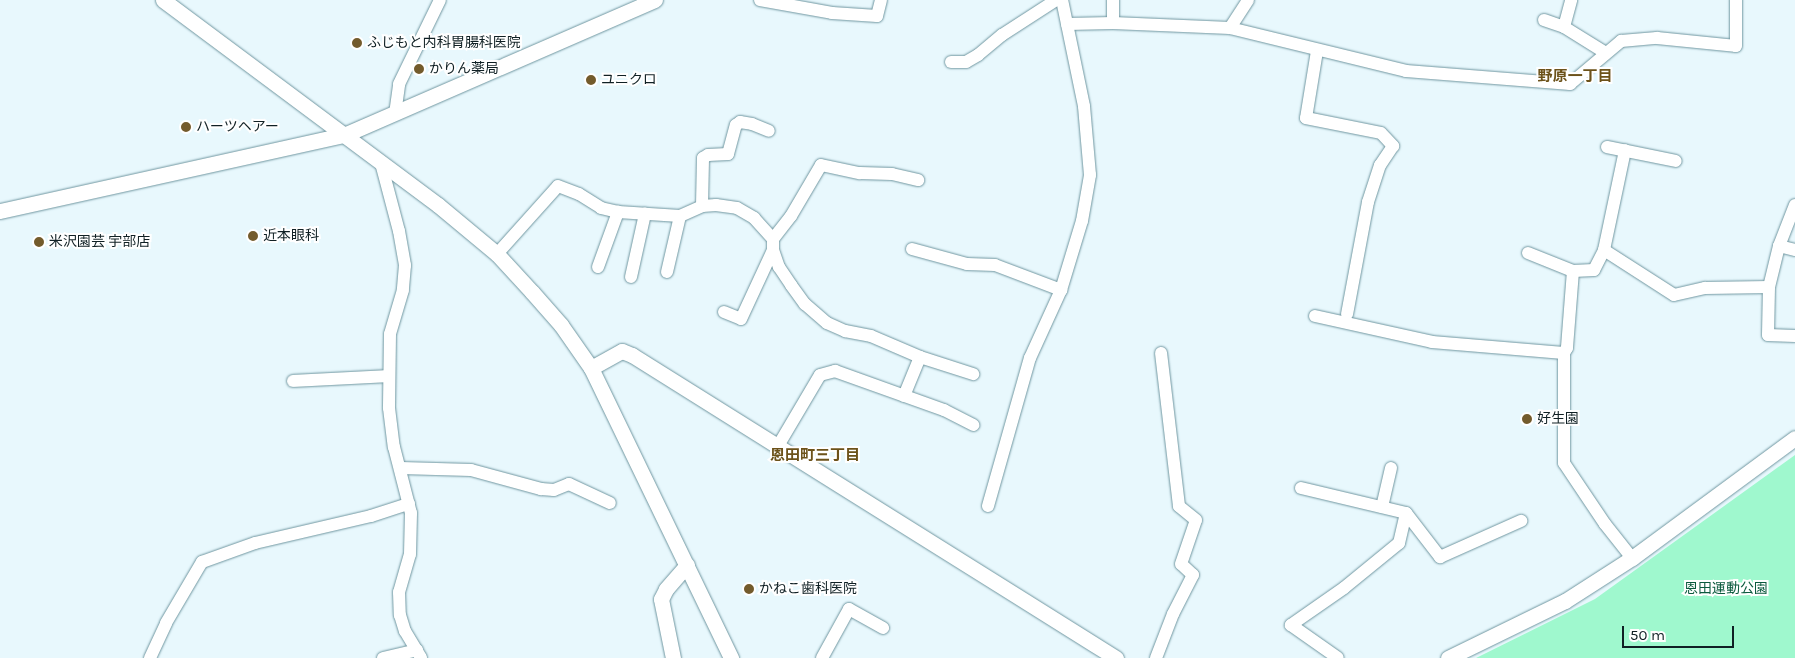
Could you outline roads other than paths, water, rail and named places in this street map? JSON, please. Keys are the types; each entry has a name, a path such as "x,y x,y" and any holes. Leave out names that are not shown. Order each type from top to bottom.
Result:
{"street":[{"path":"163,0 438,205 497,254 561,325 591,368 731,658"},
{"path":"395,114 399,84 440,0"},
{"path":"0,211 344,135 655,0"},
{"path":"760,0 780,2 832,13 876,16 881,0"},
{"path":"951,62 966,62 978,55 1002,35 1056,0"},
{"path":"988,506 1030,358 1061,290 1082,221 1090,175 1084,106 1062,0"},
{"path":"1112,0 1113,23"},
{"path":"1230,28 1248,0"},
{"path":"1564,27 1571,0"},
{"path":"1068,24 1113,23 1230,28 1406,71 1570,84 1621,41 1656,38 1736,46 1736,0"},
{"path":"1544,20 1564,27 1606,53"},
{"path":"1318,50 1306,118 1381,133 1393,146 1380,165 1368,202 1348,314"},
{"path":"702,206 703,158 708,155 728,154 736,125 740,122 752,124 770,131"},
{"path":"1607,147 1676,161"},
{"path":"1528,253 1573,271 1594,270 1604,250 1624,150"},
{"path":"381,163 399,231 405,265 403,290 390,334 390,429 411,512 410,554 400,592 400,615 419,654 383,658"},
{"path":"724,312 741,319 773,245 821,165 860,173 892,174 918,180"},
{"path":"497,254 558,186 578,194 601,208 618,212 680,216 702,206 716,205 737,208 754,218 773,245 779,267 790,285 805,304 827,323 845,331 871,336 920,357 973,374"},
{"path":"1795,205 1779,246 1769,287 1768,336 1795,336"},
{"path":"598,266 618,212"},
{"path":"631,277 645,214"},
{"path":"667,272 680,216"},
{"path":"1779,246 1795,250"},
{"path":"912,249 967,264 995,265 1061,290"},
{"path":"1604,250 1674,294 1705,288 1769,287"},
{"path":"1573,271 1567,348 1564,353 1564,463 1605,524 1632,558"},
{"path":"1315,316 1432,342 1564,353"},
{"path":"591,368 612,355 622,351 627,353 1116,658"},
{"path":"1156,658 1173,614 1193,575 1181,564 1196,520 1179,506 1161,353"},
{"path":"904,396 920,357"},
{"path":"778,446 820,375 835,371 944,410 973,425"},
{"path":"293,381 389,376"},
{"path":"1448,658 1565,601 1632,558 1795,438"},
{"path":"401,468 471,470 541,489 554,490 569,484 610,503"},
{"path":"1382,507 1391,468"},
{"path":"1301,488 1406,513 1440,557 1521,521"},
{"path":"150,658 166,623 202,562 255,543 371,516 409,504"},
{"path":"1338,658 1291,625 1344,588 1399,543 1406,513"},
{"path":"673,658 661,599 666,589 687,565"},
{"path":"822,658 849,609 883,628"}],"place":[{"name":"ふじもと内科胃腸科医院","path":"357,43"},
{"name":"かりん薬局","path":"419,69"},
{"name":"ユニクロ","path":"591,80"},
{"name":"ハーツヘアー","path":"186,127"},
{"name":"近本眼科","path":"253,236"},
{"name":"米沢園芸 宇部店","path":"39,242"},
{"name":"好生園","path":"1527,419"},
{"name":"かねこ歯科医院","path":"749,589"}],"district":[{"name":"野原一丁目","path":"1575,77"},
{"name":"恩田町三丁目","path":"815,456"}],"park label":[{"name":"恩田運動公園","path":"1726,589"}]}
